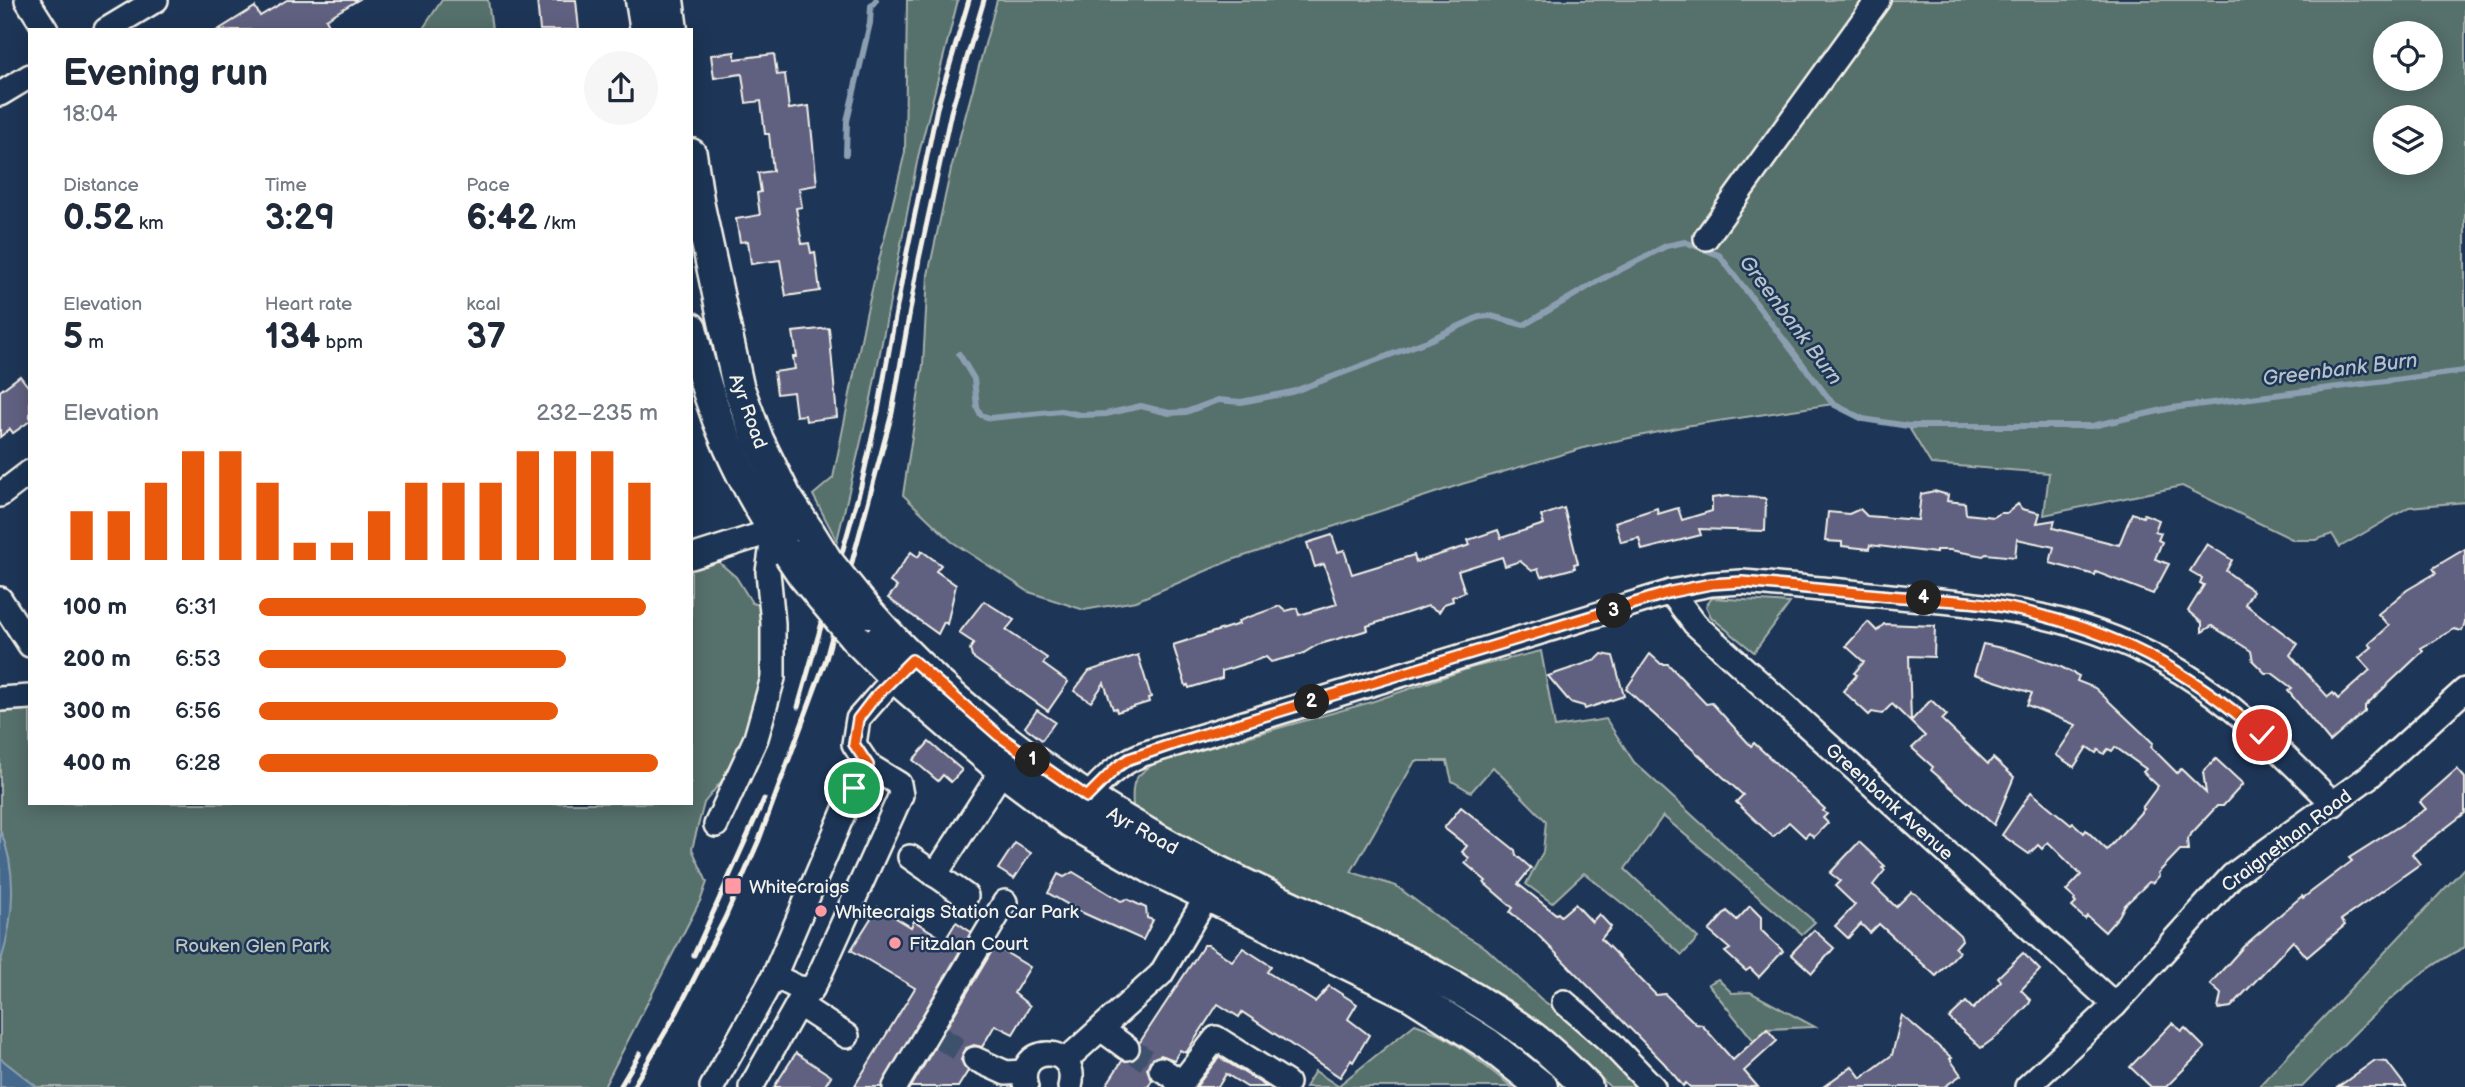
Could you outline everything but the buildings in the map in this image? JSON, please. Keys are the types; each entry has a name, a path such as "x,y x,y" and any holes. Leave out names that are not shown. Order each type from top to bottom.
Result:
{"main road":[{"path":"641,0 646,28"},
{"path":"668,0 673,28"},
{"name":"Ayr Road","path":"694,185 738,386 748,415 786,497 793,535 819,596 857,640 903,668 1009,759 1071,822 1151,868 1214,884 1437,976 1530,1035 1587,1087"},
{"path":"693,329 724,323"},
{"name":"Ayr Road","path":"693,336 720,431 741,476 793,535 827,561 868,612 903,668"},
{"name":"Ayr Road","path":"1009,759 1087,797 1214,884 1412,995 1488,1044 1542,1087"}],"street":[{"path":"27,0 45,28"},
{"path":"109,28 156,0"},
{"path":"1706,238 1878,0"},
{"path":"0,94 28,77"},
{"path":"0,495 28,474"},
{"path":"693,557 793,535"},
{"path":"716,825 756,738 773,678 773,623 768,572 793,535"},
{"path":"1071,822 1087,797 1117,767 1129,759 1671,592 1711,584 1742,582 2012,608 2095,631 2141,650 2181,672 2231,707 2334,804"},
{"name":"Greenbank Avenue","path":"1671,592 1695,624 2115,1004"},
{"path":"0,599 28,642"},
{"path":"751,1087 836,942 901,795 900,784 868,765 854,744 858,719 903,668"},
{"name":"Craignethan Road","path":"2027,1087 2115,1004 2234,875 2334,804 2397,754 2465,690"},
{"path":"0,699 28,697"},
{"path":"935,875 1009,759"},
{"path":"712,1087 774,976 854,788 868,765"},
{"path":"910,858 966,896"},
{"path":"1065,1061 1161,974 1214,884"},
{"path":"895,1087 934,1034 1005,902"},
{"path":"774,976 799,988 805,997 847,1036"},
{"path":"1564,1002 1608,1040 1653,1087"},
{"path":"1101,1029 1127,1048"},
{"path":"1161,1069 1180,1085 1216,1038 1287,1083"},
{"path":"975,1059 1025,1079 1028,1064 1042,1054 1050,1053 1065,1061 1072,1077 1070,1087"}],"green space":[{"path":"442,0 488,0 492,28 423,28"},
{"path":"907,0 958,0 918,157 870,404 837,541 813,495 833,478 866,315 905,152"},
{"path":"997,0 2465,0 2465,502 2409,507 2340,547 2332,534 2316,540 2294,540 2182,486 2044,515 2049,473 1931,464 1908,426 1863,419 1833,404 1691,425 1587,447 1462,484 1229,561 1136,601 1084,610 1029,592 951,541 903,495 923,365 928,275 951,169"},
{"name":"Rouken Glen Park","path":"707,552 736,577 752,603 772,609 756,738 704,803 692,849 707,882 701,899 604,1087 0,1087 0,699 28,697 28,805 693,805 693,556"},
{"path":"1712,598 1790,603 1754,652 1711,617 1706,606"},
{"path":"1541,651 1555,727 1606,719 1634,762 1738,857 1815,922 1802,934 1663,816 1625,869 1698,938 1682,955 1584,873 1552,903 1526,884 1543,852 1546,821 1493,767 1471,792 1452,781 1447,761 1415,761 1351,872 1396,886 1451,927 1486,948 1541,999 1591,1036 1642,1087 1610,1087 1585,1062 1514,1003 1439,959 1147,819 1133,806 1135,780 1155,763 1371,702 1470,668"},
{"path":"2465,867 2465,947 2398,992 2302,1087 2258,1087"},
{"path":"1718,979 1732,993 1750,992 1815,1027 1767,1029 1754,1041 1708,984"},
{"path":"1415,1024 1454,1043 1512,1087 1305,1087 1315,1071 1338,1086"}],"water":[{"path":"0,830 10,863 12,898 0,965"},
{"path":"0,1058 37,1087 0,1087"}],"waterway":[{"name":"Greenbank Burn","path":"846,154 847,121 870,23 871,6 876,0"},
{"name":"Greenbank Burn","path":"959,354 974,379 977,407 981,415 990,418 1061,411 1081,415 1106,414 1141,406 1169,413 1186,412 1218,400 1241,402 1292,392 1427,341 1479,317 1491,316 1524,325 1598,281 1666,246 1685,242 1719,255 1833,404 1863,419 1908,426 2092,426 2172,408 2465,371"}],"tunnel":[{"path":"939,1037 975,1059"},
{"path":"1127,1048 1161,1069"}],"railway":[{"path":"798,707 861,486 937,108 969,0"},
{"path":"633,1087 677,1012 725,918 759,840 826,659 892,413 919,259 951,112 984,0"},
{"path":"694,955 764,799"},
{"path":"620,1087 640,1053"}],"place":[{"name":"Whitecraigs","path":"733,886"},
{"name":"Whitecraigs Station Car Park","path":"821,911"},
{"name":"Fitzalan Court","path":"895,943"}],"route":[{"path":"854,788 868,765 854,744 858,719 874,698 912,660 998,735 1087,797 1117,767 1129,759 1188,739 1671,592 1711,584 1742,582 2012,608 2095,631 2141,650 2181,672 2231,707 2262,735"}]}
